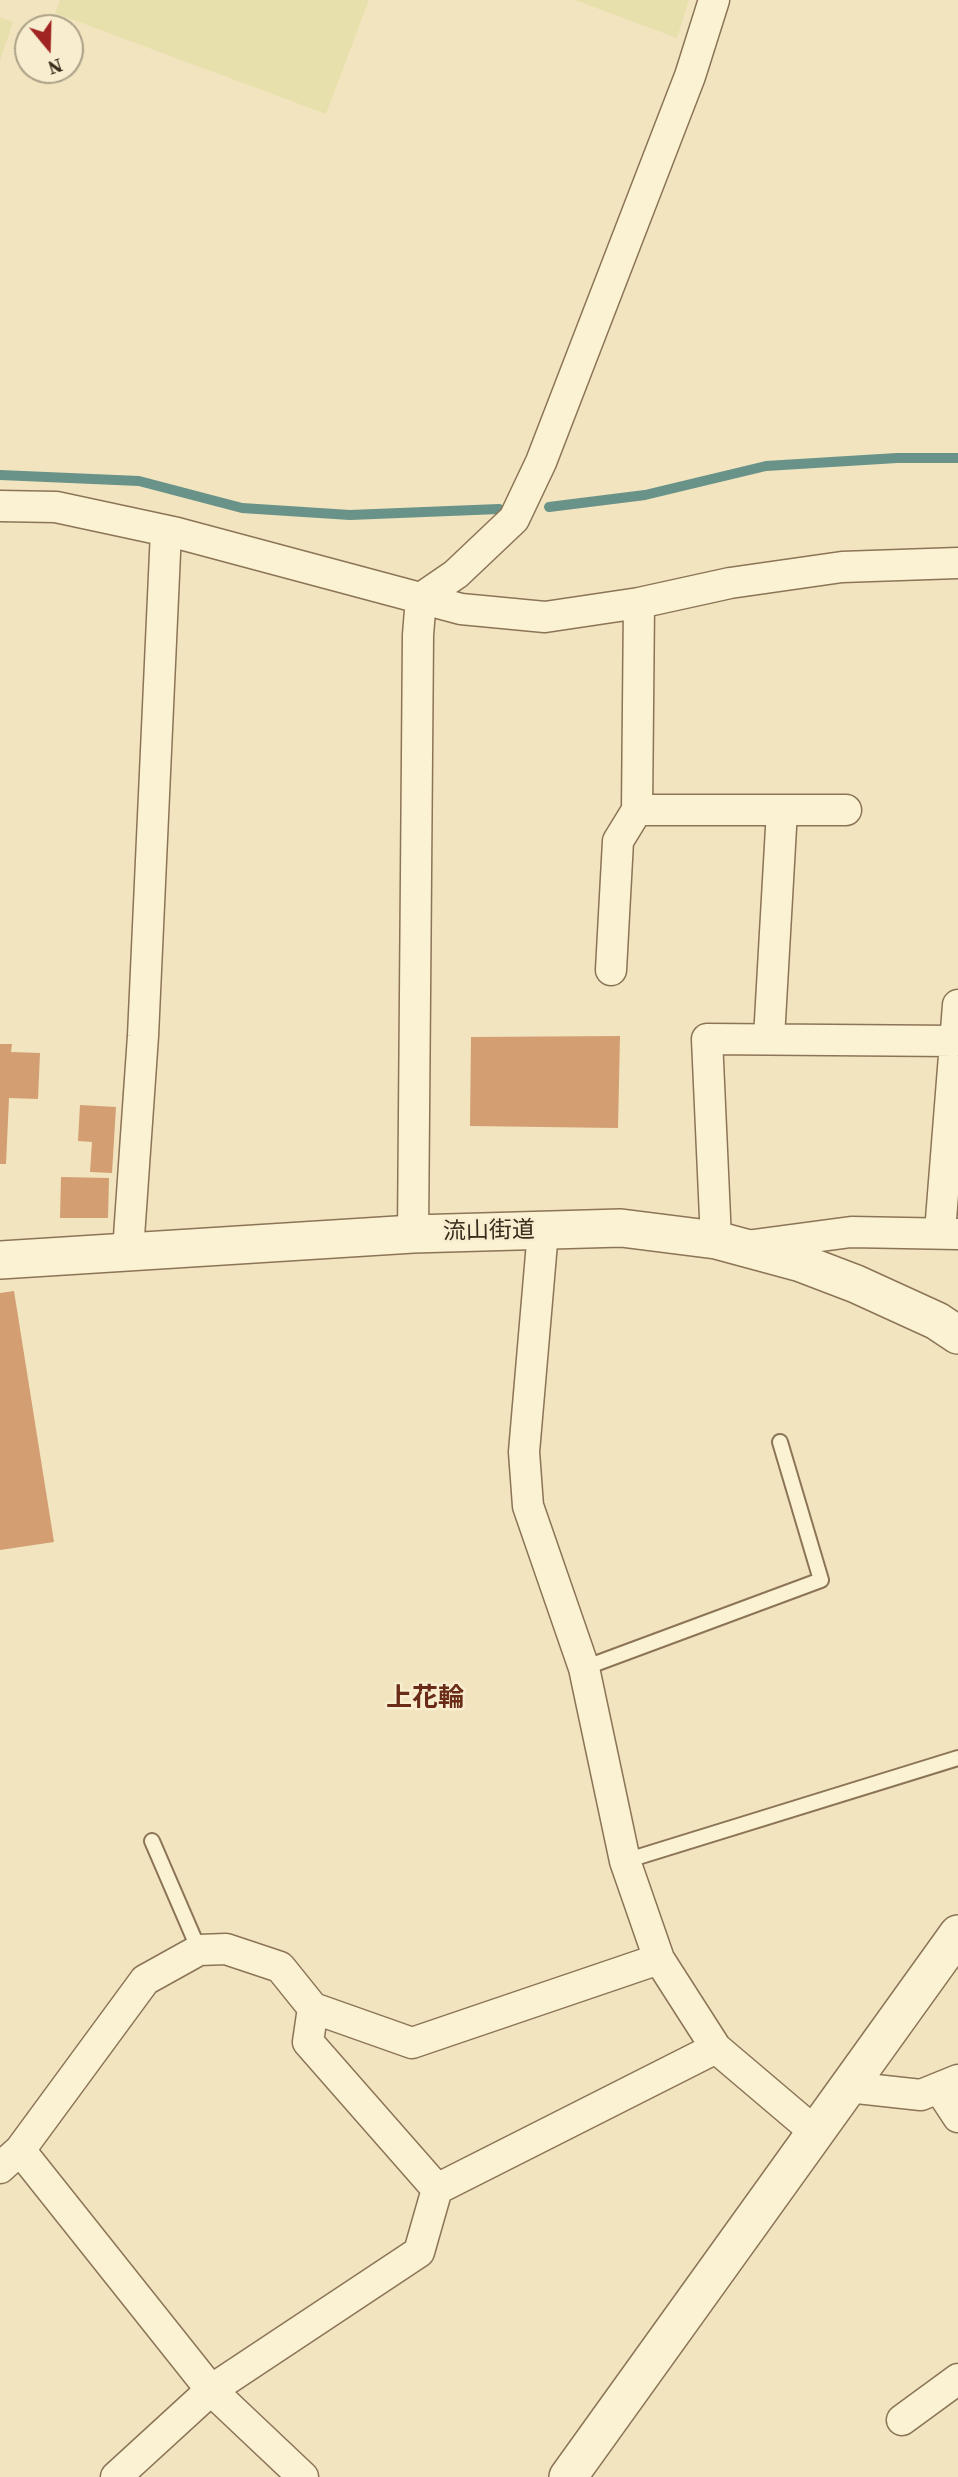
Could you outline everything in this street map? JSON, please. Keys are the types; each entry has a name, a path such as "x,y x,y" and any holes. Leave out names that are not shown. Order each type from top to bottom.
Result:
{"street":[{"path":"421,598 456,574 514,519 556,424 690,76 714,0"},
{"path":"0,506 56,507 166,531 461,609 545,617 639,603 730,583 842,566 958,563"},
{"path":"128,1251 143,1036 166,531"},
{"path":"412,1234 418,635 421,598"},
{"path":"611,970 618,841 637,810 639,603"},
{"path":"637,810 846,810"},
{"path":"769,1038 782,810"},
{"path":"954,1041 706,1039 731,1243 850,1232 949,1233 954,1041 958,1005"},
{"name":"流山街道","path":"0,1260 412,1234 621,1228 731,1243 801,1263 856,1284 937,1321 958,1335"},
{"path":"543,1231 524,1452 528,1506 584,1668 625,1861 659,1959 716,2048 815,2132"},
{"path":"568,2477 958,1934"},
{"path":"303,2477 211,2390 10,2159 145,1980 199,1950 226,1949 280,1967 313,2008 412,2043 659,1959"},
{"path":"313,2008 308,2042 438,2189"},
{"path":"116,2477 211,2390 419,2252 438,2189 716,2048"},
{"path":"848,2087 921,2095 948,2084 958,2117"},
{"path":"902,2420 958,2379"}],"lane":[{"path":"584,1668 821,1580 780,1441"},
{"path":"625,1861 958,1758"},
{"path":"152,1841 199,1950"}],"shaded area":[{"path":"60,0 369,0 326,114 84,24 84,14 55,13"},
{"path":"575,0 689,0 677,38"},
{"path":"0,17 13,22 0,61"}],"building":[{"path":"620,1036 618,1128 470,1126 471,1037"},
{"path":"0,1044 12,1044 11,1052 40,1053 38,1099 9,1098 6,1164 0,1164"},
{"path":"80,1105 116,1107 112,1173 90,1172 92,1142 78,1141"},
{"path":"61,1177 109,1178 108,1218 60,1218"},
{"path":"14,1291 54,1542 0,1550 0,1293"}],"waterway":[{"path":"549,507 645,495 766,466 897,458 958,458"},
{"path":"0,475 139,481 242,508 350,515 499,509"}],"district":[{"name":"上花輪","path":"425,1699"}]}
